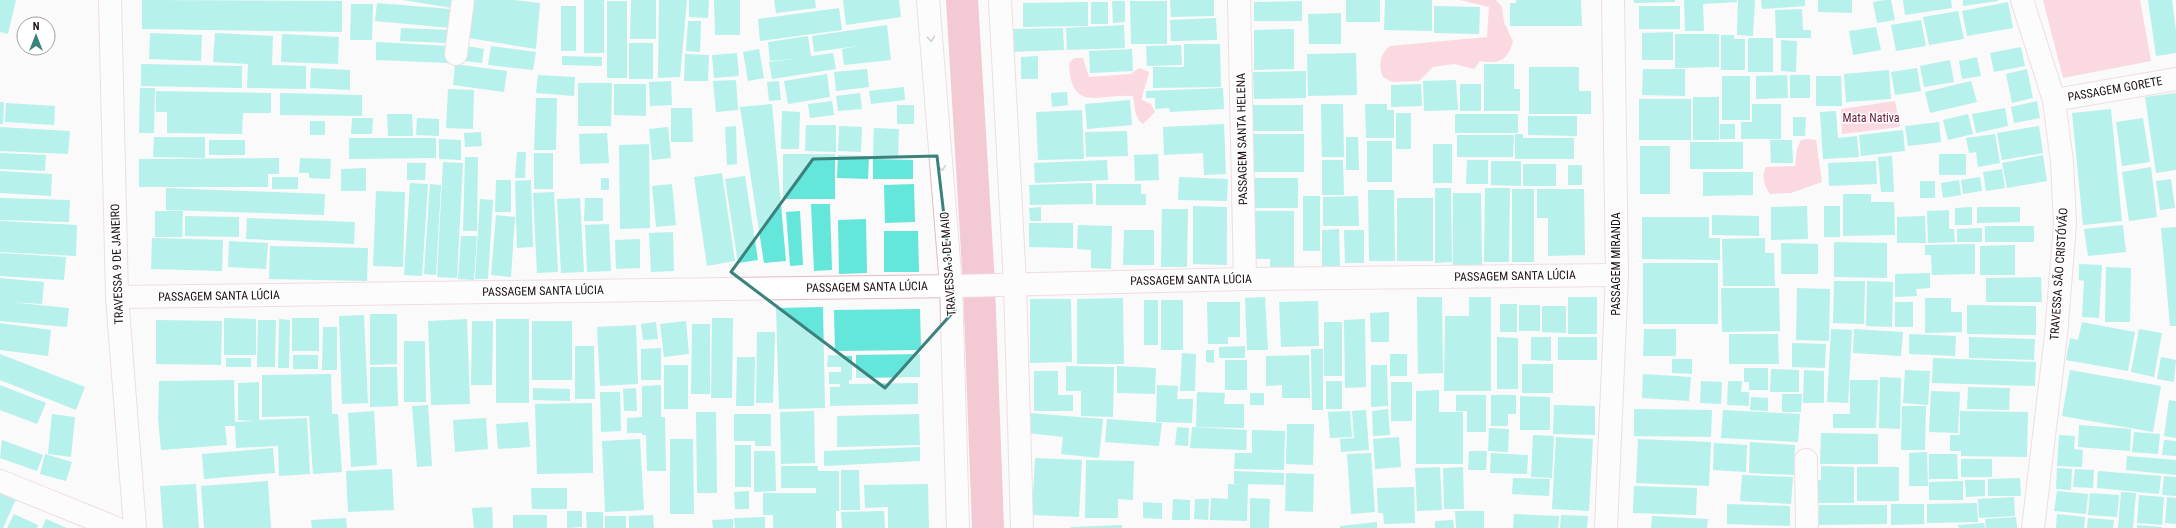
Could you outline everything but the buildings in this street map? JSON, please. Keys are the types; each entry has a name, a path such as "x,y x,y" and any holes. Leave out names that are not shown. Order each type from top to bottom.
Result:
{"street":[{"name":"TRAVESSA 9 DE JANEIRO","path":"110,0 117,297 135,528"},
{"path":"456,54 463,0"},
{"name":"TRAVESSA 3 DE MAIO","path":"928,0 954,286 958,528"},
{"path":"1000,0 1022,528"},
{"name":"PASSAGEM SANTA HELENA","path":"1239,0 1245,279"},
{"name":"PASSAGEM MIRANDA","path":"1606,528 1617,275 1613,0"},
{"name":"TRAVESSA SÃO CRISTÓVÃO","path":"2022,0 2054,100 2062,162 2065,224 2056,335 2033,528"},
{"name":"PASSAGEM GORETE","path":"2054,100 2176,79"},
{"name":"PASSAGEM SANTA LÚCIA","path":"117,297 954,286 1245,279 1617,275"},
{"path":"1806,460 1807,528"},
{"path":"0,481 116,528"}],"highlighted area":[{"path":"937,156 955,310 885,388 731,272 813,159"}],"green space":[{"path":"1460,0 1496,0 1502,7 1504,22 1513,42 1508,53 1502,60 1493,62 1480,61 1474,69 1454,64 1433,67 1419,81 1392,82 1383,77 1380,64 1384,52 1390,46 1487,37 1489,7"},
{"path":"2043,0 2140,0 2151,61 2063,78"},
{"path":"1074,58 1083,58 1089,77 1131,74 1139,68 1149,72 1142,100 1151,104 1155,112 1143,124 1136,115 1133,96 1088,98 1081,95 1075,89 1071,79 1069,63"},
{"name":"Mata Nativa","path":"1895,101 1900,127 1842,134 1841,109"},
{"path":"1801,140 1816,140 1822,182 1791,193 1770,194 1764,181 1764,171 1766,167 1795,166 1797,149"}],"waterway":[{"path":"962,0 979,285 988,528"}]}
